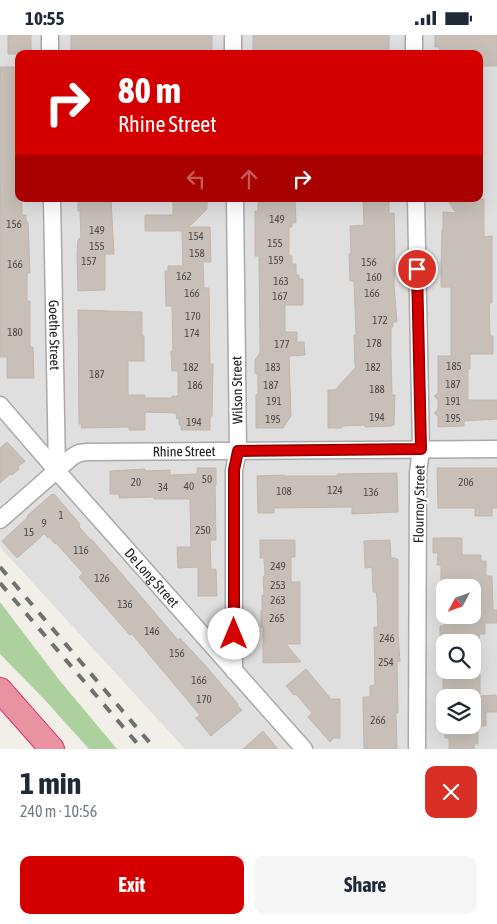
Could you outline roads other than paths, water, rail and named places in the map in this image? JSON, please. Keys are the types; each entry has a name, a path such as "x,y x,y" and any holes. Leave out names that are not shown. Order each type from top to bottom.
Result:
{"highway":[{"path":"0,690 52,749"}],"street":[{"path":"50,35 50,50"},
{"path":"233,35 233,50"},
{"path":"414,35 414,50"},
{"name":"Goethe Street","path":"52,202 57,471"},
{"name":"Wilson Street","path":"234,671 234,470 238,451 235,202"},
{"name":"Flournoy Street","path":"416,202 421,449 418,483 417,749"},
{"name":"De Long Street","path":"0,405 304,749"},
{"name":"Rhine Street","path":"0,520 72,457 80,453 497,449"}],"railway":[{"path":"0,567 155,749"},
{"path":"0,583 142,749"}]}
